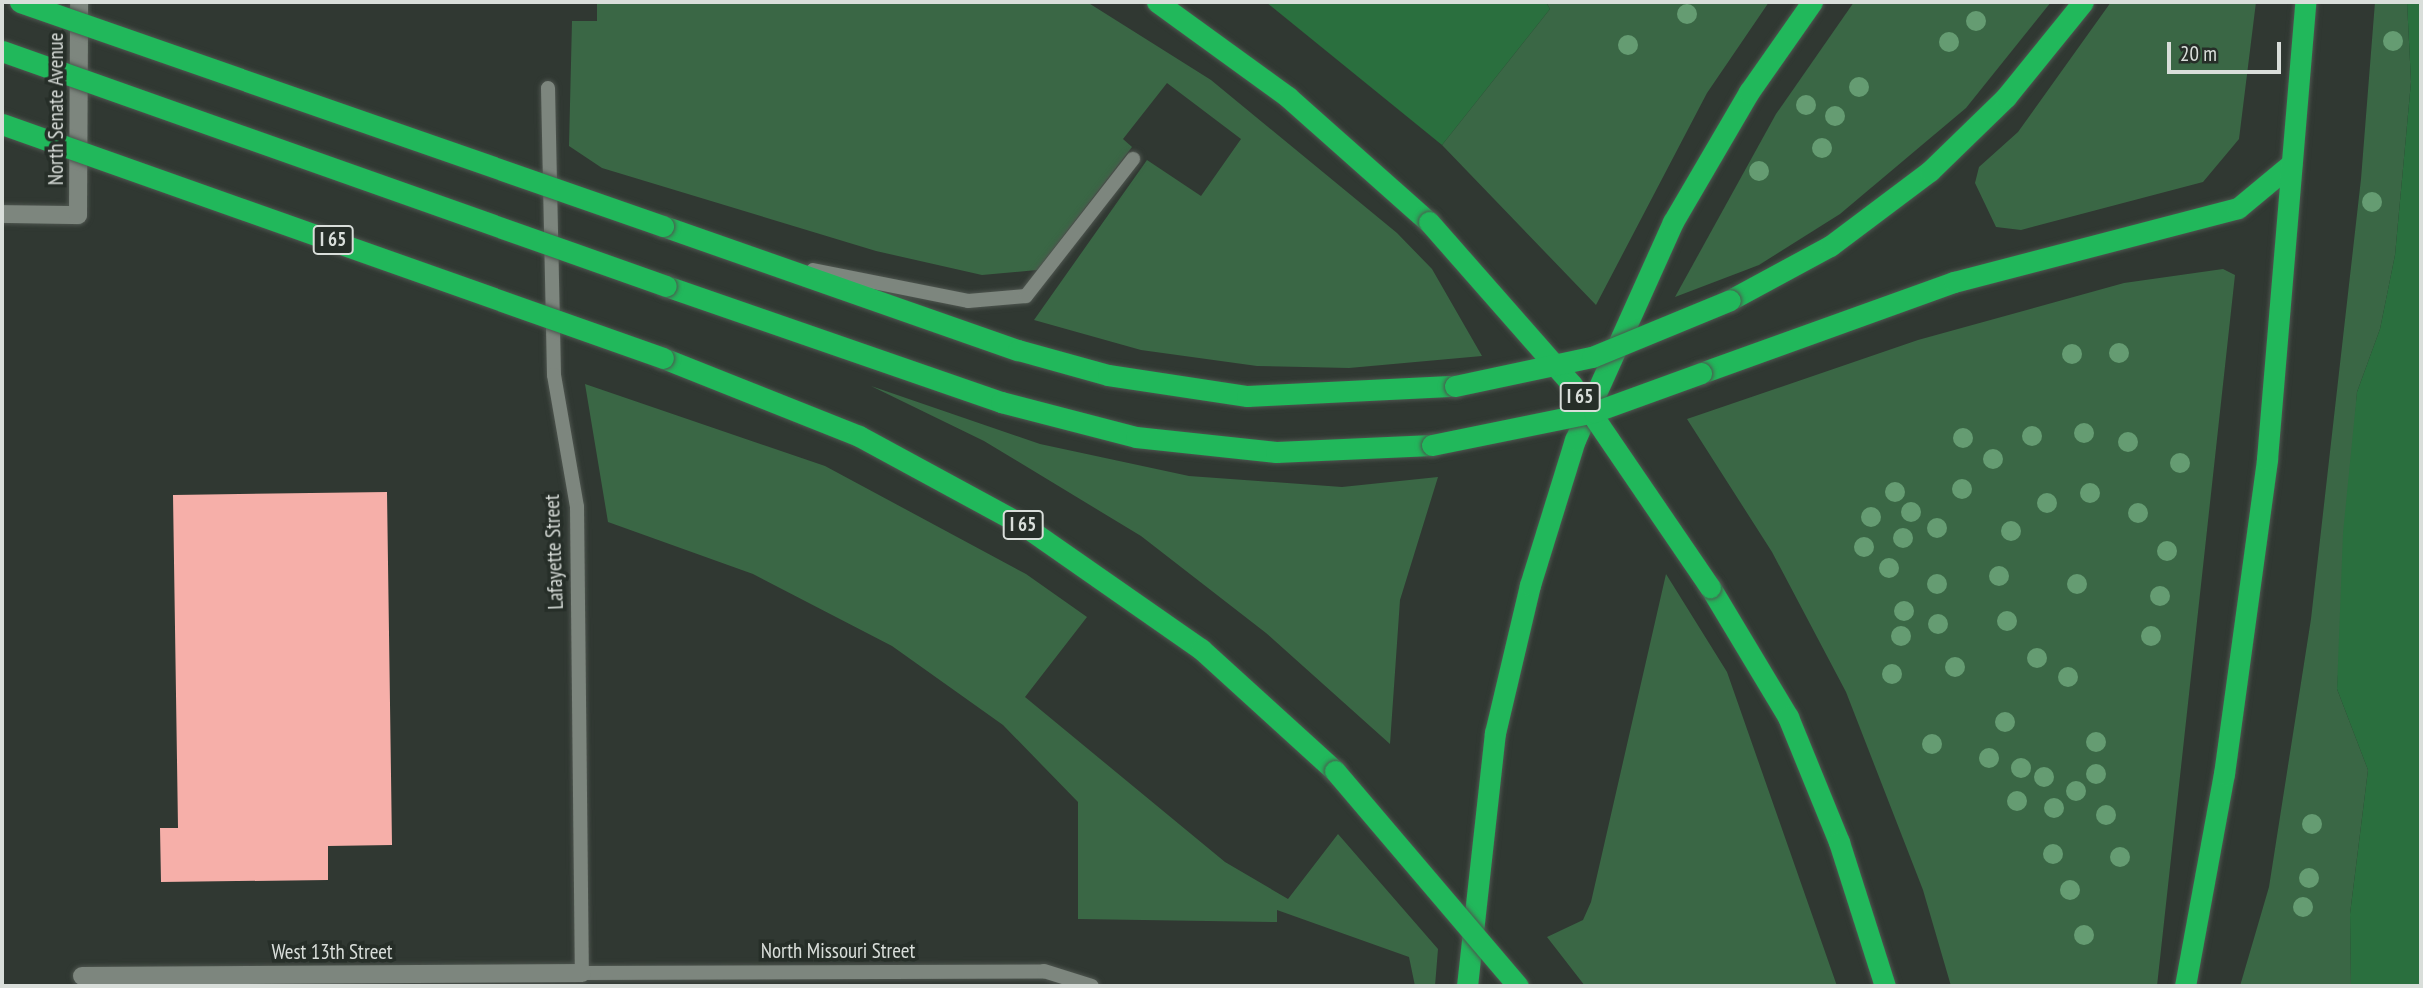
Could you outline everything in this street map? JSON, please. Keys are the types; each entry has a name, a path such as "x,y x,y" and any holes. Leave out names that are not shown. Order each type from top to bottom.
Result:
{"highway":[{"path":"20,2 1018,350 1155,384 1289,397 1454,386 1591,357 1730,300 1830,246 1930,171 2006,97 2083,2"},
{"name":"I 65","path":"1157,2 1288,97 1429,222 1572,385 1710,587 1798,742 1885,986"},
{"path":"1467,986 1498,720 1530,585 1575,440 1673,222 1749,92 1812,2"},
{"path":"2185,986 2224,774 2255,558 2305,2"},
{"path":"2,51 1001,402 1136,437 1276,452 1432,445 1594,412 1954,282 2238,208 2291,164"},
{"name":"I 65","path":"2,124 663,358 859,436 1024,525 1201,649 1335,771 1518,986"}],"street":[{"name":"North Senate Avenue","path":"2,214 78,215 79,2"},
{"name":"West 13th Street","path":"82,976 582,973"}],"lane":[{"name":"Lafayette Street","path":"548,88 554,375 577,507 582,973"},
{"path":"754,258 968,301 1026,296 1133,159"},
{"name":"North Missouri Street","path":"582,973 1044,971 1092,986"}],"green space":[{"path":"597,2 1087,2 1211,80 1397,233 1432,269 1482,356 1349,368 1257,366 1141,350 1034,320 1147,160 1201,196 1241,139 1167,83 1123,139 1132,147 1037,270 982,275 876,251 602,168 569,146 572,21 597,21"},
{"path":"1266,2 1546,2 1550,9 1442,145"},
{"path":"1546,2 1769,2 1707,93 1596,305 1442,145 1550,9"},
{"path":"1854,2 2051,2 1966,108 1840,214 1759,265 1675,297 1776,114"},
{"path":"2111,2 2256,2 2239,139 2203,182 2021,230 1996,227 1975,183 1979,167 2018,132"},
{"path":"2375,2 2407,2 2411,82 2395,255 2380,329 2357,392 2337,689 2368,770 2350,914 2351,986 2240,986 2269,887 2311,619 2361,179"},
{"path":"2407,2 2421,2 2421,986 2351,986 2350,914 2368,770 2337,689 2343,533 2357,392 2380,329 2395,255 2411,82"},
{"path":"2223,269 2235,275 2157,986 1951,986 1923,890 1846,692 1772,552 1687,419 1918,340 2124,283"},
{"path":"585,384 825,466 1026,574 1087,617 1025,697 1225,862 1288,899 1338,834 1438,949 1435,986 1415,986 1409,957 1277,910 1277,922 1078,919 1078,802 1003,725 892,646 753,574 608,522"},
{"path":"871,386 1040,444 1189,476 1342,487 1438,477 1400,600 1390,744 1266,633 1141,536 984,441"},
{"path":"1666,574 1727,672 1837,986 1585,986 1547,937 1583,920 1591,902"}],"building":[{"path":"387,492 392,845 328,846 328,880 161,882 160,828 178,828 173,495"}]}
